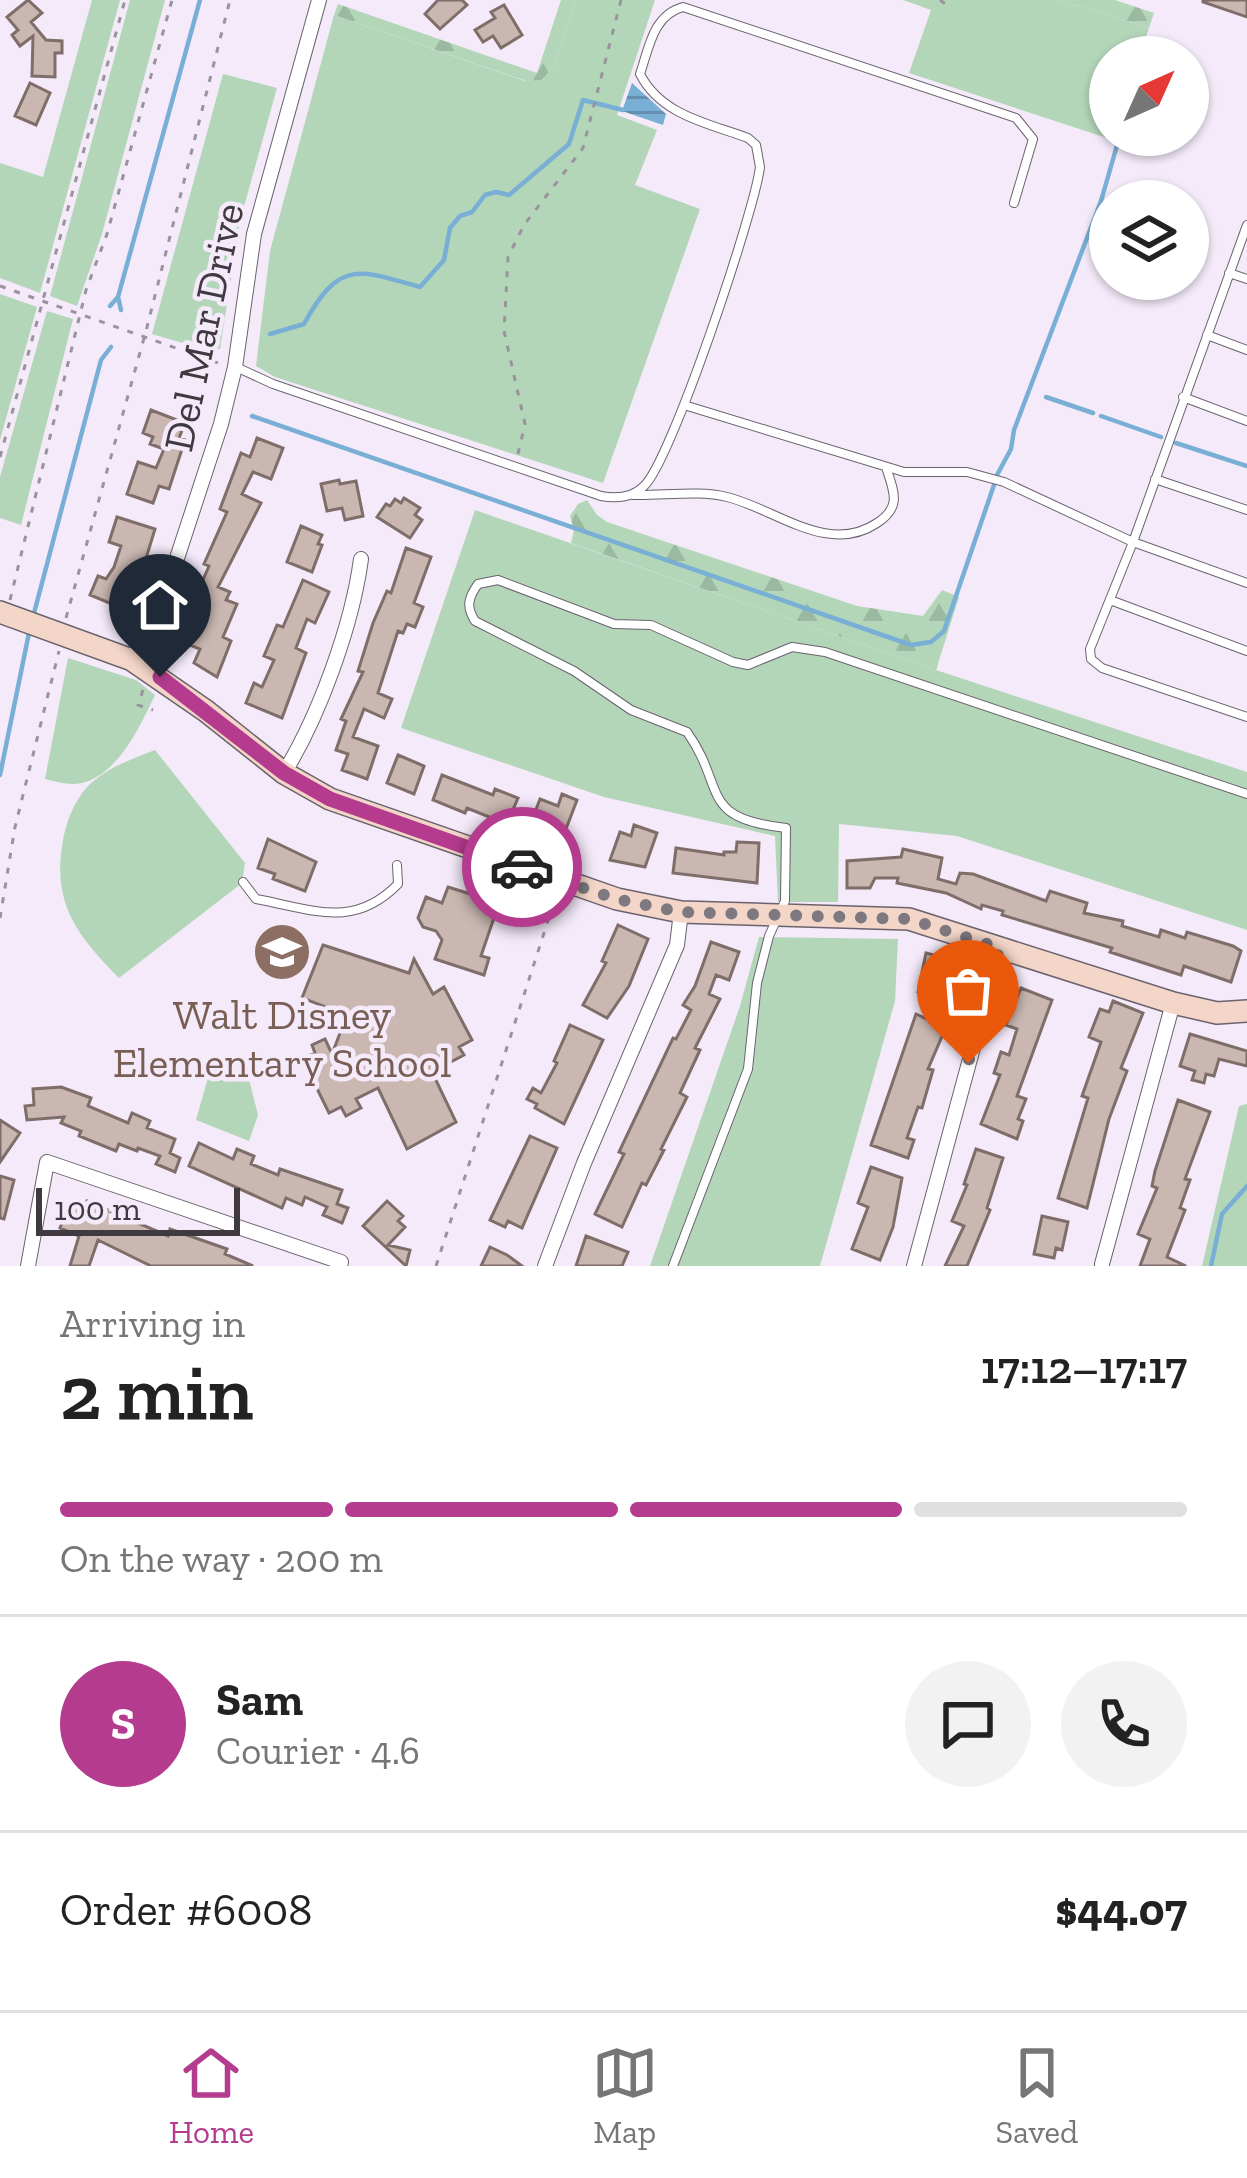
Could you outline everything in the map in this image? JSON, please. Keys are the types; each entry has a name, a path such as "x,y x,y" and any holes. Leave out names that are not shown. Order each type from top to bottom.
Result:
{"street":[{"name":"Del Mar Drive","path":"132,660 161,607 221,424 235,367 254,234 320,0"},
{"path":"284,773 309,733 358,585 362,559"},
{"path":"10,616 132,660 284,773 350,807 616,899 681,912 909,919 1173,1003 1217,1013 1247,1011"},
{"path":"545,1266 677,945 681,912"},
{"path":"914,1266 1000,948"},
{"path":"1102,1264 1173,1003"},
{"path":"28,1266 47,1162 341,1262 340,1266"}],"lane":[{"path":"631,495 646,485 659,466 684,405 759,179 760,155 748,138 670,110 644,82 640,74 657,26 673,10 683,8 1016,118 1033,139 1014,203"},
{"path":"1247,224 1090,649 1091,659 1102,668 1247,717"},
{"path":"1229,273 1247,279"},
{"path":"1207,335 1247,350"},
{"path":"235,367 601,496 724,496 804,527 854,536 892,514 896,501 886,466"},
{"path":"1183,397 1247,421"},
{"path":"684,405 904,472 968,472 1004,482 1133,542 1247,583"},
{"path":"1155,479 1247,510"},
{"path":"673,1266 748,1069 757,983 784,901 786,828 759,825 719,804 687,732 631,710 574,671 475,622 468,611 478,584 498,580 614,624 651,625 748,665 791,647 825,652 1247,794"},
{"path":"1110,600 1247,651"},
{"path":"242,882 256,899 343,915 379,904 398,884 398,865"}],"path":[{"path":"0,458 125,0"},
{"path":"10,616 80,316 172,0"},
{"path":"0,918 56,632 144,338 230,0"},
{"path":"512,466 525,424 504,331 508,257 524,225 583,148 621,0"},
{"path":"940,0 951,8"},
{"path":"0,286 235,367"},
{"path":"145,682 138,704 153,710"},
{"path":"436,1266 561,880"}],"green space":[{"path":"92,0 120,0 40,293 0,278 0,163 43,177"},
{"path":"130,0 165,0 102,234 77,306 50,296"},
{"path":"561,0 577,0 555,66 541,80 526,81 334,15 338,4 537,73"},
{"path":"577,0 655,0 617,115 657,130 635,185 700,209 603,483 275,377 256,366 270,251 334,15 525,81 540,80 555,66"},
{"path":"903,0 1059,0 1149,28 1146,36 1089,36 1089,132 909,73 931,10"},
{"path":"1059,0 1115,0 1154,13 1149,28"},
{"path":"223,74 277,88 240,221 220,349 152,334"},
{"path":"0,294 37,307 0,440"},
{"path":"47,311 73,319 21,525 0,518 0,477"},
{"path":"587,500 607,522 857,606 923,616 942,590 959,597 936,670 571,543 570,516"},
{"path":"475,510 1247,772 1247,930 957,836 839,824 838,902 778,902 775,836 604,797 401,728"},
{"path":"68,658 136,680 155,695 134,737 113,764 88,781 73,784 45,779"},
{"path":"155,750 245,863 242,883 119,978 72,919 61,886 62,846 71,814 88,786 111,769"},
{"path":"759,937 898,939 895,1001 820,1266 650,1266 740,1006"},
{"path":"211,1067 249,1079 258,1115 249,1141 196,1120"},
{"path":"1247,1104 1247,1266 1202,1266 1239,1106"}],"water":[{"path":"632,83 666,114 663,125 622,111"}],"building":[{"path":"28,0 42,13 31,22 46,40 62,41 62,53 55,53 55,77 32,76 33,36 20,46 12,35 18,30 7,17"},
{"path":"438,0 462,0 467,5 440,29 425,14"},
{"path":"1247,0 1247,17 1203,2"},
{"path":"504,5 522,35 501,48 493,36 483,42 475,30 495,18 491,12"},
{"path":"30,83 50,93 36,125 15,116"},
{"path":"151,410 185,423 179,438 185,440 169,489 159,486 153,503 127,494 138,462 156,468 164,449 150,444 153,437 143,433"},
{"path":"257,438 283,448 271,479 253,472 242,494 261,503 218,587 230,592 226,600 237,604 223,637 231,641 217,677 194,663 200,649 187,644 199,615 195,613 200,600 195,598 209,566 204,564 227,512 220,509 241,453 250,457"},
{"path":"339,480 340,484 356,481 363,516 345,520 342,508 327,511 321,484"},
{"path":"404,498 420,508 415,515 422,520 410,538 377,517 386,504 390,506 395,499 401,503"},
{"path":"117,517 155,529 140,578 124,609 90,595 98,576 106,579 114,567 121,546 109,542"},
{"path":"301,526 322,535 312,572 287,562"},
{"path":"406,548 431,557 414,603 423,607 415,627 407,624 403,633 398,631 378,693 392,699 384,718 364,709 353,737 378,746 367,779 342,770 348,754 336,750 346,721 341,719 363,672 358,671 373,623 387,591 391,593"},
{"path":"303,580 329,592 315,623 307,619 296,648 306,653 282,718 246,703 254,683 262,687 274,660 264,656 277,625 283,627"},
{"path":"398,755 424,766 414,794 387,783"},
{"path":"442,775 493,795 495,789 518,798 512,812 532,820 540,799 558,806 562,794 577,800 564,834 549,828 544,839 467,808 465,813 433,800"},
{"path":"634,825 657,833 645,867 610,860 620,832 631,836"},
{"path":"268,839 316,862 305,891 258,868"},
{"path":"737,842 759,843 757,883 673,873 676,848 724,855 736,852"},
{"path":"903,849 942,858 938,879 956,884 960,873 973,874 1046,901 1050,891 1087,903 1084,913 1123,921 1122,926 1159,937 1161,930 1185,938 1187,932 1233,946 1241,951 1231,982 1184,966 1181,975 1110,952 1112,948 1002,915 1003,911 982,905 981,909 946,893 897,883 898,878 875,878 870,888 847,888 847,861 901,857"},
{"path":"448,887 499,903 481,956 489,958 484,975 435,959 442,940 418,918 426,897 442,903"},
{"path":"618,925 648,939 629,986 607,1018 583,1005 606,963 602,961"},
{"path":"711,942 739,952 729,980 716,975 709,994 720,999 695,1048 700,1050 680,1093 687,1097 622,1227 595,1214 624,1154 619,1152 691,1010 683,1005"},
{"path":"323,945 409,973 414,959 433,994 444,987 472,1040 459,1047 464,1055 432,1072 456,1122 407,1149 378,1088 356,1099 361,1108 346,1116 341,1107 329,1113 302,1058 315,1053 312,1045 325,1039 332,1054 347,1015 302,998"},
{"path":"926,953 961,962 949,1020 928,1069 933,1070 922,1108 918,1107 907,1138 914,1140 908,1158 871,1145 916,1014 929,1020 938,997 918,992"},
{"path":"1021,988 1052,1000 1017,1096 1026,1099 1017,1139 981,1124 1000,1075 994,1073 1001,1052 1009,1055 1017,1029 1006,1025"},
{"path":"1113,1001 1143,1013 1121,1068 1127,1071 1109,1119 1087,1208 1058,1198 1088,1098 1082,1096 1101,1042 1089,1037 1100,1009 1109,1012"},
{"path":"570,1025 603,1040 564,1124 527,1099 533,1088 541,1093"},
{"path":"1190,1034 1247,1051 1247,1066 1219,1059 1214,1076 1206,1074 1204,1083 1192,1080 1195,1071 1180,1066"},
{"path":"61,1087 91,1098 88,1106 128,1123 132,1113 150,1121 147,1128 175,1139 170,1153 180,1158 175,1172 156,1164 160,1156 119,1144 116,1151 79,1136 81,1131 61,1123 64,1117 27,1120 25,1106 34,1105 33,1089"},
{"path":"1178,1100 1210,1112 1185,1179 1190,1180 1180,1208 1185,1210 1167,1257 1186,1266 1140,1266 1150,1239 1138,1234 1157,1188 1152,1186 1155,1171"},
{"path":"0,1120 20,1133 0,1162"},
{"path":"530,1136 557,1148 522,1228 508,1221 505,1227 490,1220"},
{"path":"199,1143 233,1159 237,1149 254,1156 251,1164 278,1175 280,1169 342,1190 337,1204 348,1208 342,1223 323,1215 327,1207 305,1197 302,1205 286,1198 282,1208 189,1166"},
{"path":"976,1149 1003,1158 990,1210 967,1266 945,1266 964,1226 952,1221"},
{"path":"871,1167 902,1178 893,1227 880,1260 852,1249 868,1207 858,1203"},
{"path":"0,1176 14,1180 4,1219 0,1218"},
{"path":"87,1201 168,1236 170,1229 227,1249 225,1254 253,1266 151,1266 98,1240 89,1266 70,1266 79,1236 60,1228 69,1204 84,1210"},
{"path":"387,1201 403,1216 398,1221 405,1227 388,1245 410,1250 406,1266 363,1226"},
{"path":"1042,1216 1068,1222 1062,1250 1056,1248 1054,1258 1034,1254"},
{"path":"586,1236 628,1252 622,1266 576,1266"},
{"path":"490,1247 507,1255 522,1266 481,1266"}],"waterway":[{"path":"121,310 118,297 200,0"},
{"path":"270,334 304,324 339,279 365,274 420,287 444,260 450,228 460,216 472,212 485,195 509,195 569,144 583,100 623,110"},
{"path":"997,475 1011,449 1114,156"},
{"path":"110,306 118,297"},
{"path":"33,617 101,360 111,347"},
{"path":"1046,397 1093,413"},
{"path":"252,416 911,645 931,642 944,631 994,485"},
{"path":"1101,416 1161,437"},
{"path":"1176,443 1247,466"},
{"path":"0,775 30,628"},
{"path":"1211,1266 1222,1214 1247,1186"}],"way so far":[{"path":"522,867 616,899 681,912 909,919 1000,948 968,1063"}],"place":[{"name":"Walt Disney Elementary School","path":"282,952"}],"route":[{"path":"160,677 284,773 330,799 522,867"}]}
